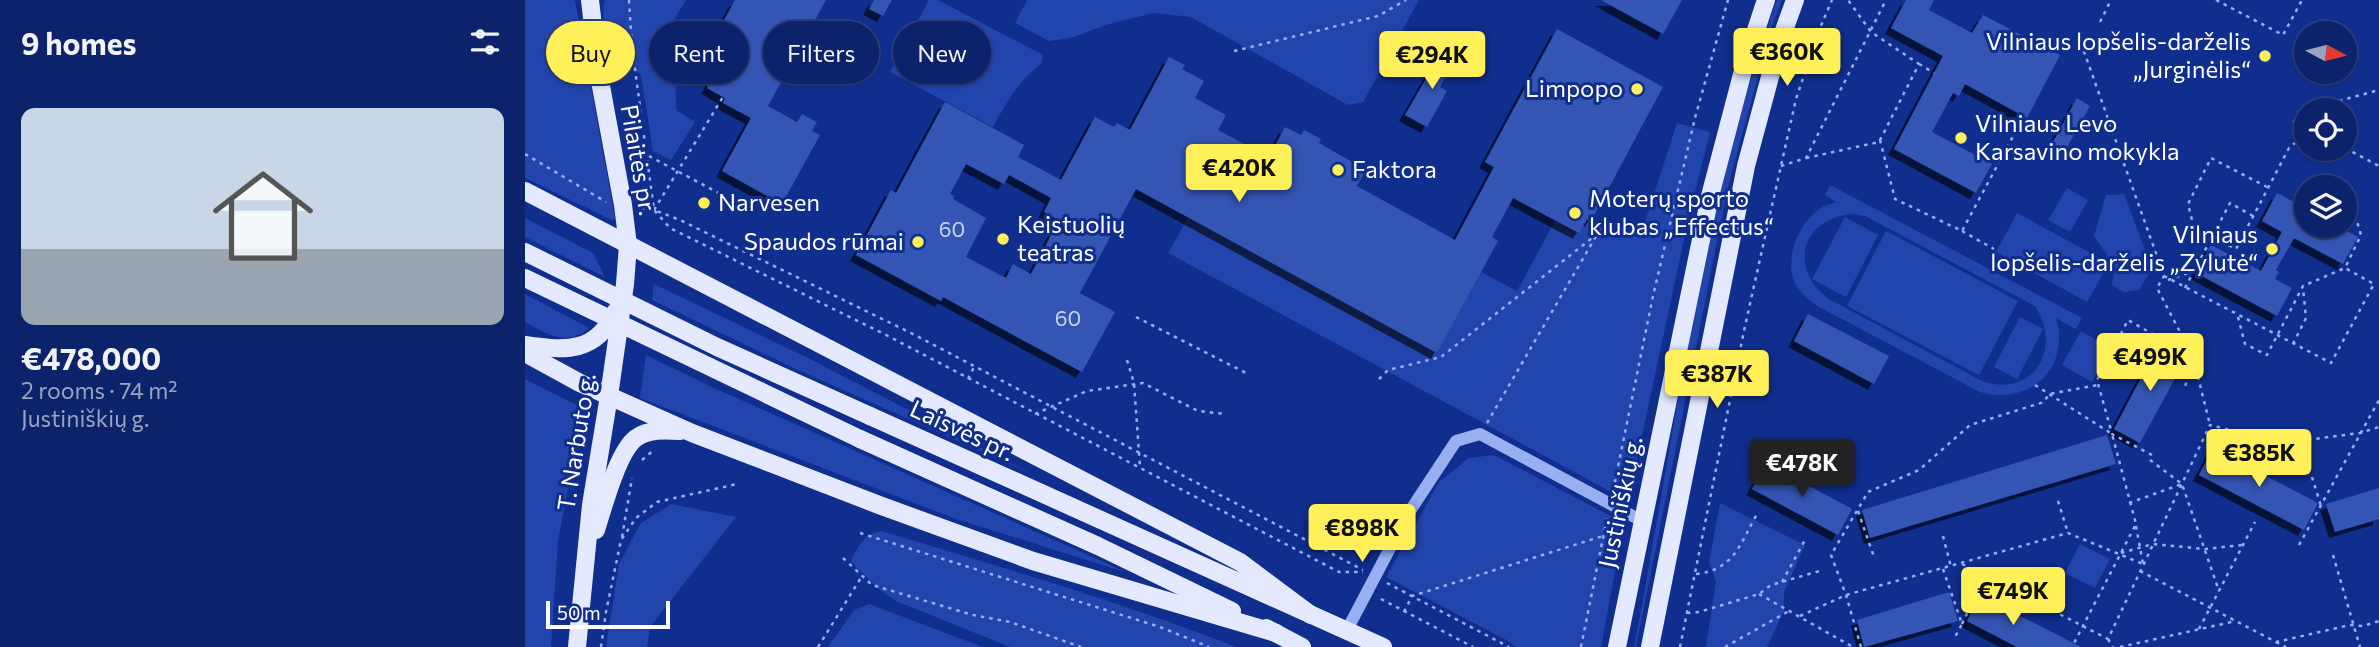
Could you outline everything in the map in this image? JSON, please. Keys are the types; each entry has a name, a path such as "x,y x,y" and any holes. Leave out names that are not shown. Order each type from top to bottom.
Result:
{"main road":[{"name":"Justiniškių g.","path":"1617,647 1710,196 1745,62 1766,0"},
{"path":"1650,647 1746,166 1778,47 1795,0"},
{"name":"Pilaitės pr.","path":"593,4 598,70 628,245"},
{"path":"529,194 1240,562 1311,615"},
{"name":"T. Narbuto g.","path":"577,647 597,465 624,290 628,245"},
{"name":"Laisvės pr.","path":"525,252 717,347 1383,647"},
{"name":"Laisvės pr.","path":"525,278 860,439 1098,545 1302,647"},
{"path":"525,345 582,346 596,339 607,330 624,290"},
{"name":"Laisvės pr.","path":"525,353 580,383 692,433 879,506 1033,561 1276,633"},
{"path":"586,564 622,457 631,444 636,438 650,432 666,430 692,433"}],"street":[{"path":"1347,630 1370,574 1456,441 1481,435 1642,521"}],"path":[{"path":"629,0 632,47 655,210 670,228 888,336 1339,572 1370,574"},
{"path":"1234,51 1378,16 1406,0"},
{"path":"1581,647 1653,296 1695,118 1728,0"},
{"path":"1680,647 1745,326 1796,99 1832,0"},
{"path":"1848,0 1871,32 1934,73"},
{"path":"2100,22 2111,0"},
{"path":"2216,0 2283,35 2302,0"},
{"path":"1807,158 1884,2"},
{"path":"2081,43 2164,276 2168,280 2331,363 2374,284"},
{"path":"1781,166 1879,142 1919,64"},
{"path":"2350,98 2379,90"},
{"path":"655,210 723,97"},
{"path":"1962,231 2018,127"},
{"path":"1880,140 1895,199 1994,249"},
{"path":"2267,187 2211,158 2189,204 2195,228 2236,249 2267,187 2294,144"},
{"path":"525,154 604,202 655,210 680,220 911,333 1509,647"},
{"path":"2357,154 2379,166"},
{"path":"648,156 726,197"},
{"path":"2185,289 2230,203 2253,216"},
{"path":"2238,316 2245,344 2267,355 2303,286 2345,268 2361,235 2357,222"},
{"path":"1481,435 1602,226"},
{"path":"1379,379 1388,370 1441,357 1601,231"},
{"path":"2345,268 2379,286"},
{"path":"2168,280 2194,271"},
{"path":"2108,639 2210,425 2193,357 2157,288 2164,276"},
{"path":"2293,344 2306,318 2303,286"},
{"path":"1136,317 1248,374"},
{"path":"2143,564 2136,524 2097,380 2128,320 2193,357"},
{"path":"2185,387 2193,357"},
{"path":"1127,360 1134,383 1140,468"},
{"path":"968,379 974,367"},
{"path":"1035,414 1087,391 1134,383 1143,383 1198,411 1226,414"},
{"path":"2035,385 2151,457 2182,484 2219,591"},
{"path":"1861,647 1831,555 1868,492 1919,470 1970,425 2044,402 2049,394 2098,385"},
{"path":"2299,545 2379,400"},
{"path":"2210,425 2311,474 2321,506"},
{"path":"2216,428 2283,443 2360,433 2379,427"},
{"path":"640,461 655,450"},
{"path":"601,647 633,472"},
{"path":"621,540 636,518 657,502 737,484"},
{"path":"2129,503 2182,484"},
{"path":"2058,501 2068,533"},
{"path":"1857,509 1874,557"},
{"path":"1696,574 1709,573 1732,559 1757,514"},
{"path":"2199,629 2255,522"},
{"path":"2072,647 2136,524"},
{"path":"860,533 1160,627 1209,647"},
{"path":"1800,616 1846,595 2068,533 2143,564"},
{"path":"1404,612 1412,596 1603,536"},
{"path":"1943,536 1951,567"},
{"path":"1782,582 1805,540"},
{"path":"2121,553 2153,544 2205,549 2242,545"},
{"path":"2333,555 2360,647"},
{"path":"843,558 872,585 973,615 1010,622 1081,647"},
{"path":"1962,564 2108,639 2113,647"},
{"path":"1943,569 1962,624"},
{"path":"1686,613 1699,612 1759,594 1771,585 1823,570"},
{"path":"2140,571 2287,647"},
{"path":"1370,574 1380,599 1473,647"},
{"path":"818,647 862,576"},
{"path":"1954,639 1985,577"},
{"path":"1759,594 1853,647"},
{"path":"1725,647 1789,611"},
{"path":"2120,647 2236,621"},
{"path":"2276,642 2379,621"}],"shaded area":[{"path":"525,0 575,0 579,21 546,21 546,84 590,84 615,218 612,220 525,178"},
{"path":"605,0 686,0 675,21 649,21 649,84 676,84 676,110 695,122 671,160 653,151 641,75 635,71 635,21 604,21"},
{"path":"929,0 938,0 978,21 918,21"},
{"path":"1027,0 1419,0 1363,102 1348,105 1191,17 1153,13 1109,24 1071,38 1049,41 1015,23"},
{"path":"1777,0 1782,0 1772,26 1728,186 1634,647 1709,239 1751,79"},
{"path":"991,28 1043,55 1042,63 1020,84 993,127 912,84 991,84"},
{"path":"1677,123 1710,132 1689,216 1628,501 1168,253 1188,218 1437,353 1481,272 1517,291 1555,221 1578,233 1587,219 1636,236 1641,234"},
{"path":"1830,185 2082,318 2076,329 2056,318 2059,336 2057,353 2051,368 2030,388 2015,394 1980,392 1819,307 1800,291 1791,269 1793,249 1801,230 1813,214 1836,202 1825,195","holes":["1852,214 1865,216 2035,306 2043,322 2046,338 2044,353 2029,377 2016,383 2000,385 1982,381 1827,298 1807,272 1806,246 1812,234 1835,218"]},
{"path":"2067,188 2088,200 2070,232 2048,220"},
{"path":"2124,194 2152,269 2139,290 2124,292 2112,285 2115,267 2094,236 2106,195"},
{"path":"2017,213 2109,263 2087,302 1996,252"},
{"path":"1845,217 1878,235 1846,297 1812,279"},
{"path":"525,218 593,253 605,277 525,237"},
{"path":"1886,231 2018,301 1979,375 1847,306"},
{"path":"654,284 808,358 1034,475 796,369 652,300"},
{"path":"525,294 589,328 581,334 565,338 549,334 525,322"},
{"path":"2020,317 2043,329 2017,379 1994,367"},
{"path":"2081,331 2111,349 2092,382 2062,365"},
{"path":"646,355 1128,573 956,519 640,398"},
{"path":"525,379 583,408 558,541 551,647 525,647"},
{"path":"1494,455 1624,523 1601,647 1516,647 1386,577 1439,482 1469,458"},
{"path":"1720,503 1805,545 1784,592 1784,611 1767,647 1706,647 1716,581 1709,563"},
{"path":"671,504 736,517 650,627 647,647 606,647 619,564 641,523"},
{"path":"881,531 1104,600 1236,647 1010,647 896,601 881,591 851,562 862,542"},
{"path":"2080,544 2110,559 2095,588 2065,573"},
{"path":"869,604 983,647 828,647 854,610"}],"building":[{"path":"735,0 826,0 815,21 763,21 763,84 780,84 768,106 797,122 802,114 817,122 812,131 820,135 782,204 722,171 751,118 723,103 725,98 707,88 709,84 749,84 749,21 724,21"},
{"path":"874,0 892,0 883,16 869,9"},
{"path":"1601,0 1682,0 1663,34"},
{"path":"1906,0 1934,0 1929,10 1972,33 1983,15 2060,55 2027,118 1965,84 1959,96 1953,93 1932,132 1992,164 1976,193 1894,149 1943,56 1891,28"},
{"path":"1557,29 1663,87 1591,221 1587,219 1579,233 1513,198 1492,237 1498,241 1437,353 1136,189 1080,293 1115,312 1082,372 943,297 941,301 856,255 891,190 896,193 945,102 1024,145 1018,157 1061,180 1095,117 1114,127 1117,123 1130,130 1169,57 1185,65 1182,69 1204,81 1195,98 1226,115 1218,130 1269,157 1285,127 1301,135 1304,130 1321,139 1319,143 1366,170 1357,186 1455,240 1494,167 1485,162","holes":["966,164 1004,184 1009,175 1051,198 1044,212 1059,220 1031,274 1013,264 1006,278 966,257 986,218 953,199 954,196 950,194"]},
{"path":"1444,48 1457,55 1440,87 1447,91 1427,127 1405,115"},
{"path":"2077,98 2090,106 2065,151 2052,144"},
{"path":"2277,193 2294,202 2294,238 2276,270 2279,272 2275,279 2292,288 2277,316 2196,273 2211,245 2261,271 2282,232 2262,221"},
{"path":"2358,237 2343,264 2294,238"},
{"path":"1808,314 1889,356 1874,384 1794,341"},
{"path":"2159,344 2186,358 2140,443 2114,429"},
{"path":"2107,435 2116,464 1870,538 1862,510"},
{"path":"2213,448 2318,503 2304,530 2199,475"},
{"path":"1767,463 1852,509 1838,535 1752,489"},
{"path":"2379,488 2379,519 2335,532 2326,504"},
{"path":"1949,592 1958,621 1864,647 1857,620"},
{"path":"1980,595 2081,647 2017,647 1967,621"}],"place":[{"name":"Vilniaus lopšelis-darželis „Jurginėlis“","path":"2265,56"},
{"name":"Limpopo","path":"1637,89"},
{"name":"Vilniaus Levo Karsavino mokykla","path":"1961,138"},
{"name":"Faktora","path":"1338,170"},
{"name":"Narvesen","path":"704,203"},
{"name":"Moterų sporto klubas „Effectus“","path":"1575,213"},
{"name":"Keistuolių teatras","path":"1003,239"},
{"name":"Spaudos rūmai","path":"918,242"},
{"name":"Vilniaus lopšelis-darželis „Zylutė“","path":"2272,249"}]}
